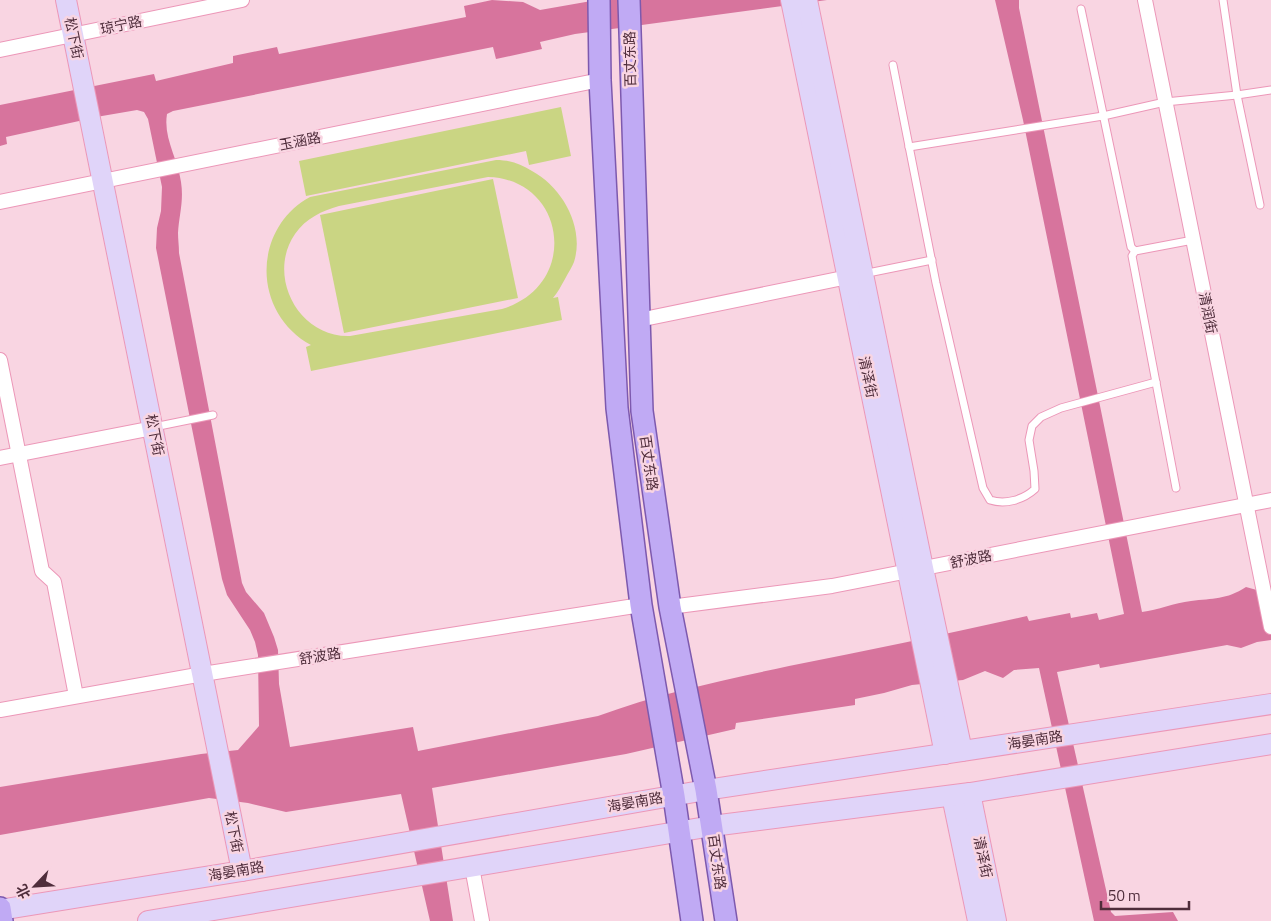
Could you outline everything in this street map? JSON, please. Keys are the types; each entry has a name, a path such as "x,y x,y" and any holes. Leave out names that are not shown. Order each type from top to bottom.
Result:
{"main road":[{"name":"松下街","path":"66,0 242,870"},
{"name":"百丈东路","path":"599,0 600,80 617,408 641,605 674,796 692,921"},
{"name":"百丈东路","path":"629,0 642,412 670,607 706,790 726,921"},
{"name":"清泽街","path":"791,0 855,275 954,752"},
{"name":"清泽街","path":"808,0 855,275"},
{"name":"海晏南路","path":"0,909 242,870 706,790 1271,704"},
{"path":"148,921 249,913 452,870 712,826 961,795 1271,744"},
{"name":"清泽街","path":"961,795 978,921"},
{"name":"清泽街","path":"961,795 996,921"},
{"path":"0,909 2,921"}],"street":[{"name":"琼宁路","path":"0,50 242,0"},
{"name":"清润街","path":"1145,0 1271,626"},
{"name":"玉涵路","path":"0,202 600,80"},
{"path":"639,320 855,275"},
{"path":"0,360 42,571 54,582 76,696"},
{"path":"0,458 153,428"},
{"name":"舒波路","path":"670,607 832,586 1271,500"},
{"name":"舒波路","path":"0,710 203,674 641,605"},
{"path":"472,867 482,921"}],"lane":[{"path":"1223,0 1237,95 1260,205"},
{"path":"1080,9 1131,247 1136,251"},
{"path":"893,65 932,260 983,488 990,500 997,502 1015,500 1029,495 1035,489 1029,440 1032,426 1040,417 1061,408 1156,382"},
{"path":"910,147 1103,116 1166,102 1271,90"},
{"path":"1176,488 1132,256 1136,251 1193,240"},
{"path":"855,275 932,260"},
{"path":"153,428 213,415"}],"green space":[{"path":"561,107 571,156 529,165 526,151 306,196 299,161"},
{"path":"496,160 523,166 543,178 553,187 568,209 573,222 577,249 574,262 553,298 558,297 562,320 311,371 306,347 311,345 296,335 284,322 275,307 269,291 267,274 268,256 272,239 281,223 294,208 310,197","holes":["488,177 514,182 534,195 548,213 554,235 553,257 544,279 527,297 502,309 350,336 332,334 316,327 303,316 292,302 286,285 284,268 287,251 299,228 315,216 339,206"]},
{"path":"493,179 518,298 344,333 320,215"}],"shaded area":[{"path":"492,0 523,2 540,10 597,0 827,0 575,34 540,42 542,49 496,59 493,47 173,111 167,114 167,132 182,189 178,233 179,253 242,583 246,592 264,613 278,650 279,684 290,747 413,727 418,751 598,716 645,700 717,682 1027,616 1029,621 1070,613 1071,618 1097,613 1099,620 1124,614 1023,120 995,0 1019,0 1019,8 1142,612 1185,602 1226,596 1246,587 1271,594 1271,640 1257,642 1241,648 1227,645 1100,668 1099,664 1057,672 1111,912 1115,916 1173,912 1178,921 1094,921 1039,668 1014,670 1003,678 985,671 963,680 912,685 855,699 855,705 736,723 735,729 626,754 432,788 453,921 430,921 401,794 286,812 248,803 209,798 0,835 0,787 201,754 238,750 259,726 258,655 250,630 227,595 222,579 156,248 162,187 148,119 144,112 137,110 102,116 6,137 7,144 0,146 0,105 154,74 156,81 233,63 233,56 277,47 279,54 466,17 464,6"}]}
